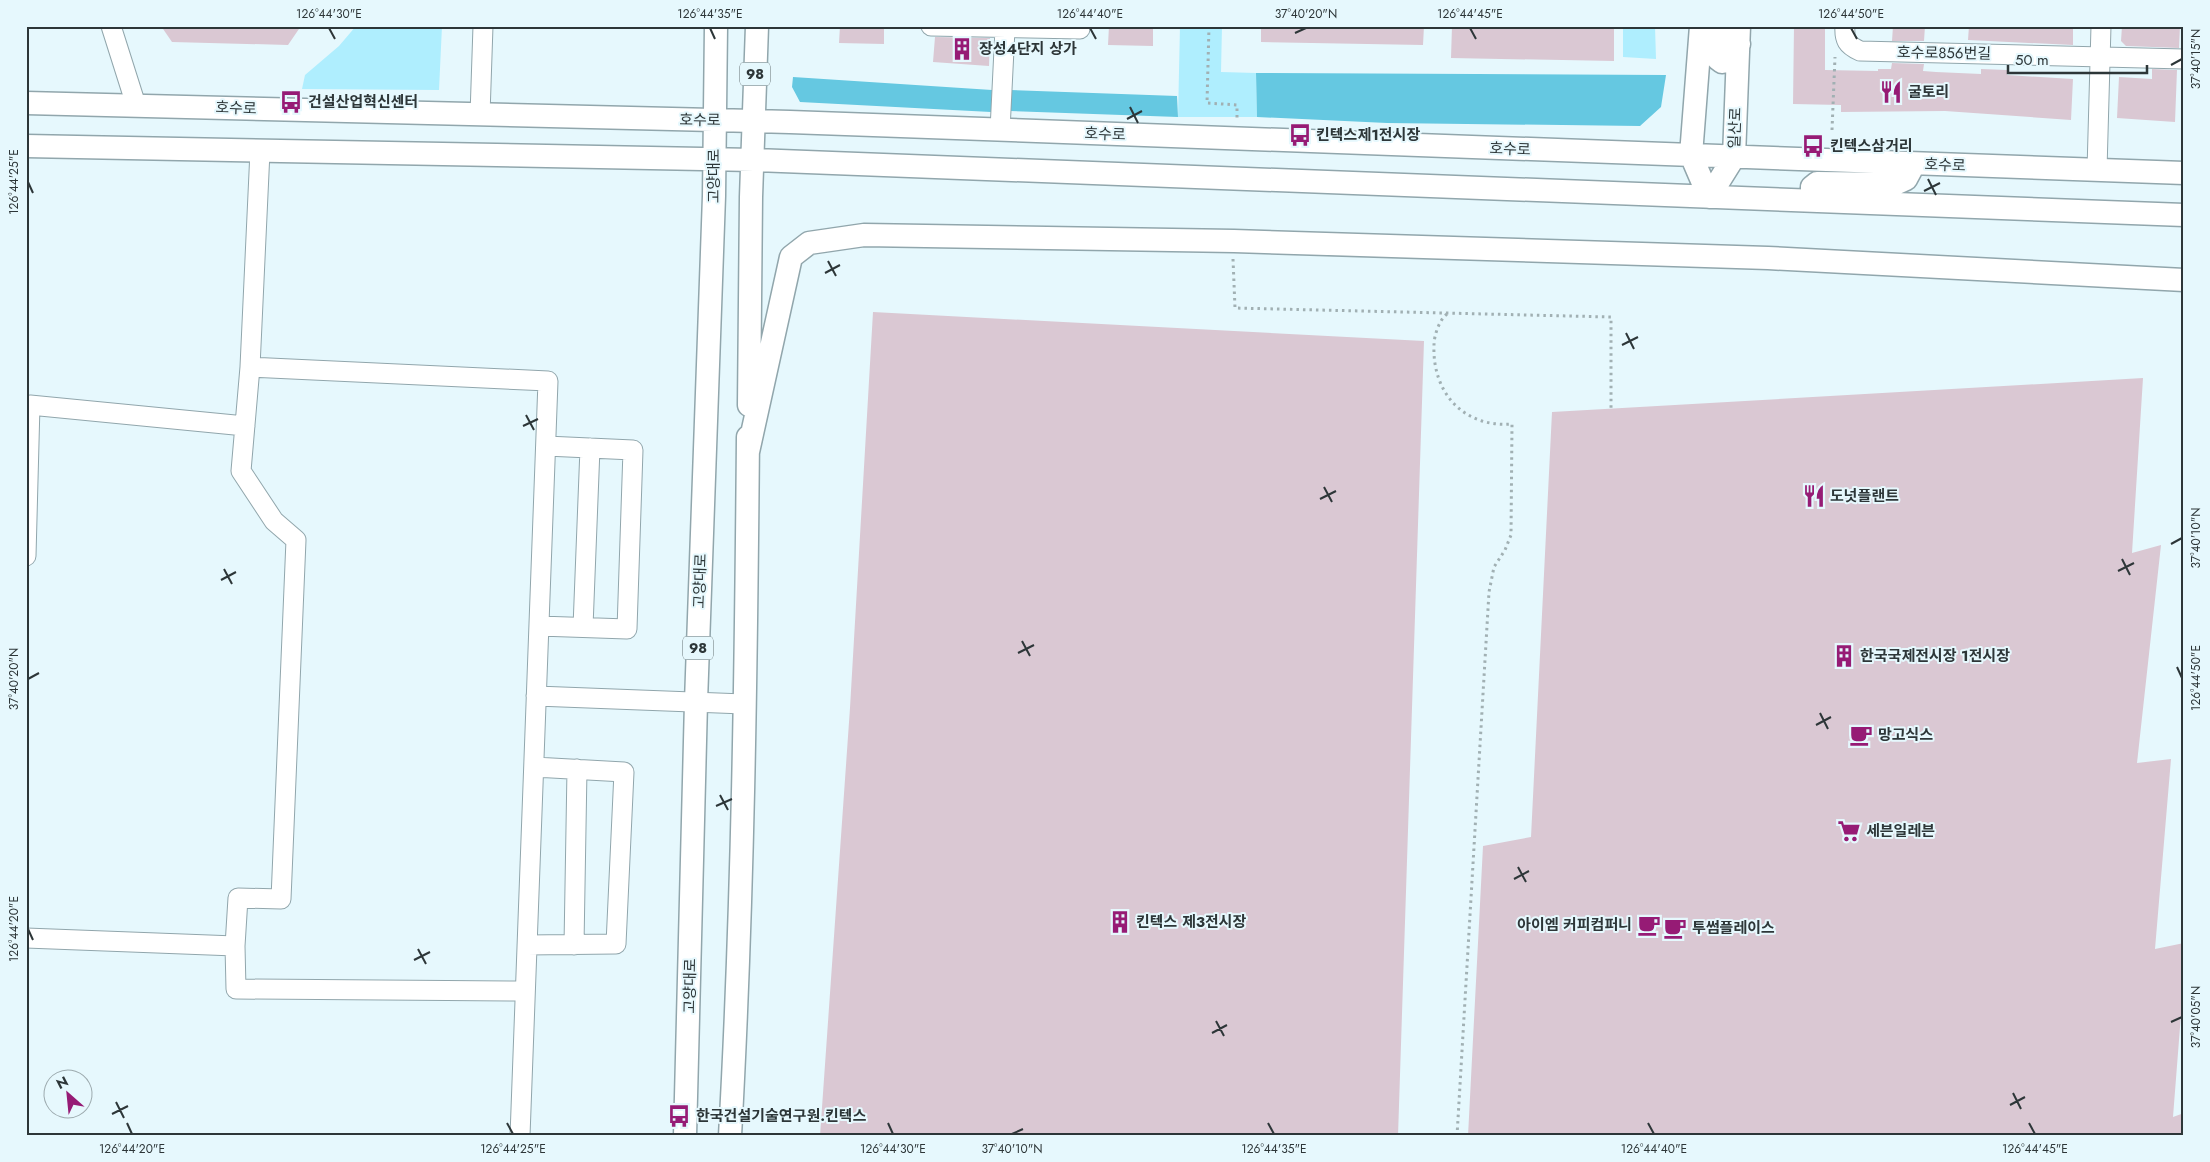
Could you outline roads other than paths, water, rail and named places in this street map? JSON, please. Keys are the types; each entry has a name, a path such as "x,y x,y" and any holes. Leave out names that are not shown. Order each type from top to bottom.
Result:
{"main road":[{"name":"고양대로","path":"685,1136 696,702 715,160 716,26"},
{"name":"98","path":"730,1136 736,1026 744,704 751,197 754,160 757,26"},
{"path":"1701,26 1691,155 1709,197"},
{"path":"1719,26 1718,59 1722,62 1728,61 1739,35"},
{"name":"일산로","path":"1709,197 1734,157 1739,35"},
{"name":"호수로","path":"26,103 754,121 2184,174"},
{"path":"26,146 754,160 2184,215"},
{"path":"1823,200 1812,192 1812,187 1816,183 1895,184 1906,179 1914,164"},
{"path":"2122,212 2184,230"},
{"path":"748,452 791,257 809,243 864,235 1234,240 1768,258 2184,280"}],"street":[{"path":"111,26 136,105"},
{"path":"480,114 483,26"},
{"path":"931,26 1005,29 1080,29 1080,26"},
{"name":"호수로856번길","path":"1844,26 1844,38 1849,46 1860,51 2184,60"},
{"path":"2097,170 2101,26"},
{"path":"1000,130 1005,29"},
{"path":"260,151 250,367 241,471 274,520 296,540 281,899 238,898 235,946 236,989 525,991"},
{"path":"250,367 548,381 520,1136"},
{"path":"26,556 30,405 245,426"},
{"path":"539,626 627,629 633,450 546,446"},
{"path":"583,627 590,448"},
{"path":"536,696 744,704"},
{"path":"527,945 616,944 624,772 534,766"},
{"path":"574,945 577,769"},
{"path":"26,938 235,946"}],"place":[{"name":"장성4단지 상가","path":"962,49"},
{"name":"굴토리","path":"1891,92"},
{"name":"건설산업혁신센터","path":"291,102"},
{"name":"킨텍스제1전시장","path":"1300,135"},
{"name":"킨텍스삼거리","path":"1813,146"},
{"name":"도넛플랜트","path":"1814,496"},
{"name":"한국국제전시장 1전시장","path":"1844,656"},
{"name":"망고식스","path":"1861,735"},
{"name":"세븐일레븐","path":"1849,831"},
{"name":"킨텍스 제3전시장","path":"1120,922"},
{"name":"아이엠 커피컴퍼니","path":"1649,925"},
{"name":"투썸플레이스","path":"1675,928"},
{"name":"한국건설기술연구원.킨텍스","path":"679,1116"}]}
